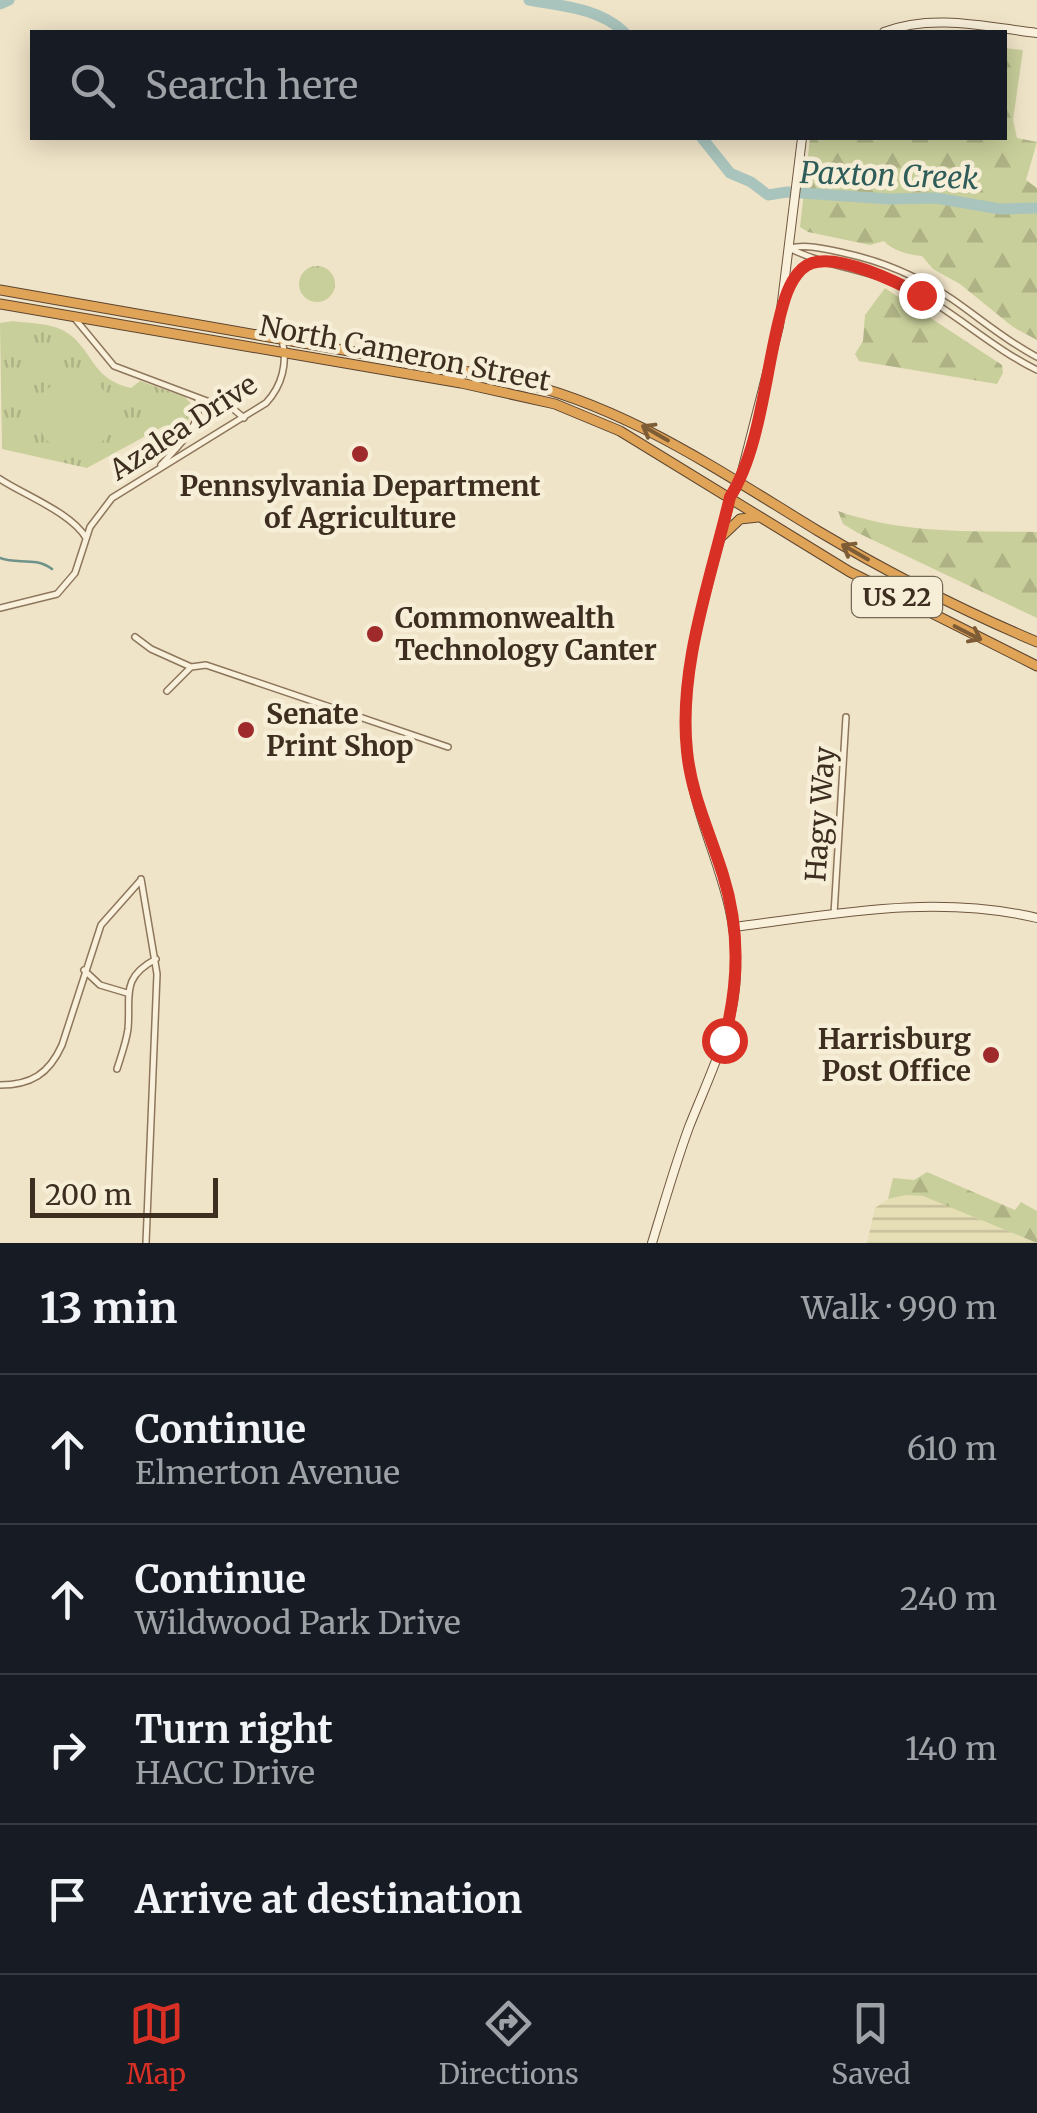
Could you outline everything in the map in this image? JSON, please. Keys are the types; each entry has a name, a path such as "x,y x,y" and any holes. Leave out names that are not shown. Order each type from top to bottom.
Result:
{"highway":[{"name":"North Cameron Street","path":"0,290 503,378 570,396 634,421 900,577 1037,642"},
{"name":"North Cameron Street","path":"0,304 496,389 556,404 620,430 880,588 1037,666"},
{"path":"721,537 740,518 761,518"}],"street":[{"path":"890,30 944,22 1037,33"},
{"path":"652,1243 675,1164 728,1026 736,979 734,927 724,878 694,789 686,733 692,660 730,497 739,483 764,394 783,304 802,140"},
{"path":"789,248 909,288 1004,353 1037,370"},
{"path":"789,248 839,252 900,270 942,292 999,335 1037,357"},
{"path":"783,304 799,271 824,261"},
{"path":"60,312 80,324 114,366 198,398 232,406 244,418"},
{"name":"Azalea Drive","path":"0,608 60,591 75,573 86,538 106,504 244,418 274,394 287,341"},
{"path":"155,470 192,427 200,408 198,398"},
{"path":"0,478 79,527 86,538"},
{"path":"135,637 152,650 190,667 206,664 448,748"},
{"path":"167,691 190,667"},
{"name":"Hagy Way","path":"834,914 846,717"},
{"path":"0,1085 31,1080 53,1063 104,919 142,878 156,960 146,1243"},
{"path":"734,927 906,906 956,906 1037,918"},
{"path":"117,1069 127,1034 126,994 140,968 156,960"},
{"path":"84,970 100,985 126,994"}],"shaded area":[{"path":"923,1196 1037,1243 867,1243 875,1208 888,1199"}],"green space":[{"path":"1007,48 1023,50 1013,120 1017,138 1037,142 1026,180 1037,188 1037,340 933,269 922,256 901,252 884,241 870,245 800,227 810,140 1007,140"},
{"path":"317,266 330,271 335,284 330,297 317,302 304,297 299,284 304,271"},
{"path":"885,288 1002,365 1003,373 997,384 859,361 855,354 863,341 865,315"},
{"path":"0,323 44,324 66,332 102,374 119,384 131,388 140,381 185,397 193,406 187,424 164,426 87,468 2,449"},
{"path":"75,377 102,388 113,415 102,442 75,453 48,442 37,415 48,388"},
{"path":"838,511 912,527 1037,532 1037,618 858,533 843,524"},
{"path":"927,1172 1015,1210 1021,1202 1037,1211 1037,1243 923,1196 888,1199 893,1178 914,1180"}],"waterway":[{"name":"Paxton Creek","path":"0,4 9,0"},
{"name":"Paxton Creek","path":"529,0 592,13 622,30"},
{"name":"Paxton Creek","path":"704,140 730,173 768,195 787,192 936,198 1000,209 1037,208"},
{"path":"0,558 39,563 52,569"}],"place":[{"name":"Pennsylvania Department of Agriculture","path":"360,454"},
{"name":"Commonwealth Technology Canter","path":"375,634"},
{"name":"Senate Print Shop","path":"246,730"},
{"name":"Harrisburg Post Office","path":"991,1055"}],"route":[{"path":"724,1040 736,979 736,944 724,878 688,762 686,700 730,497 739,483 759,414 783,304 799,271 824,261 880,276 921,295"}]}
